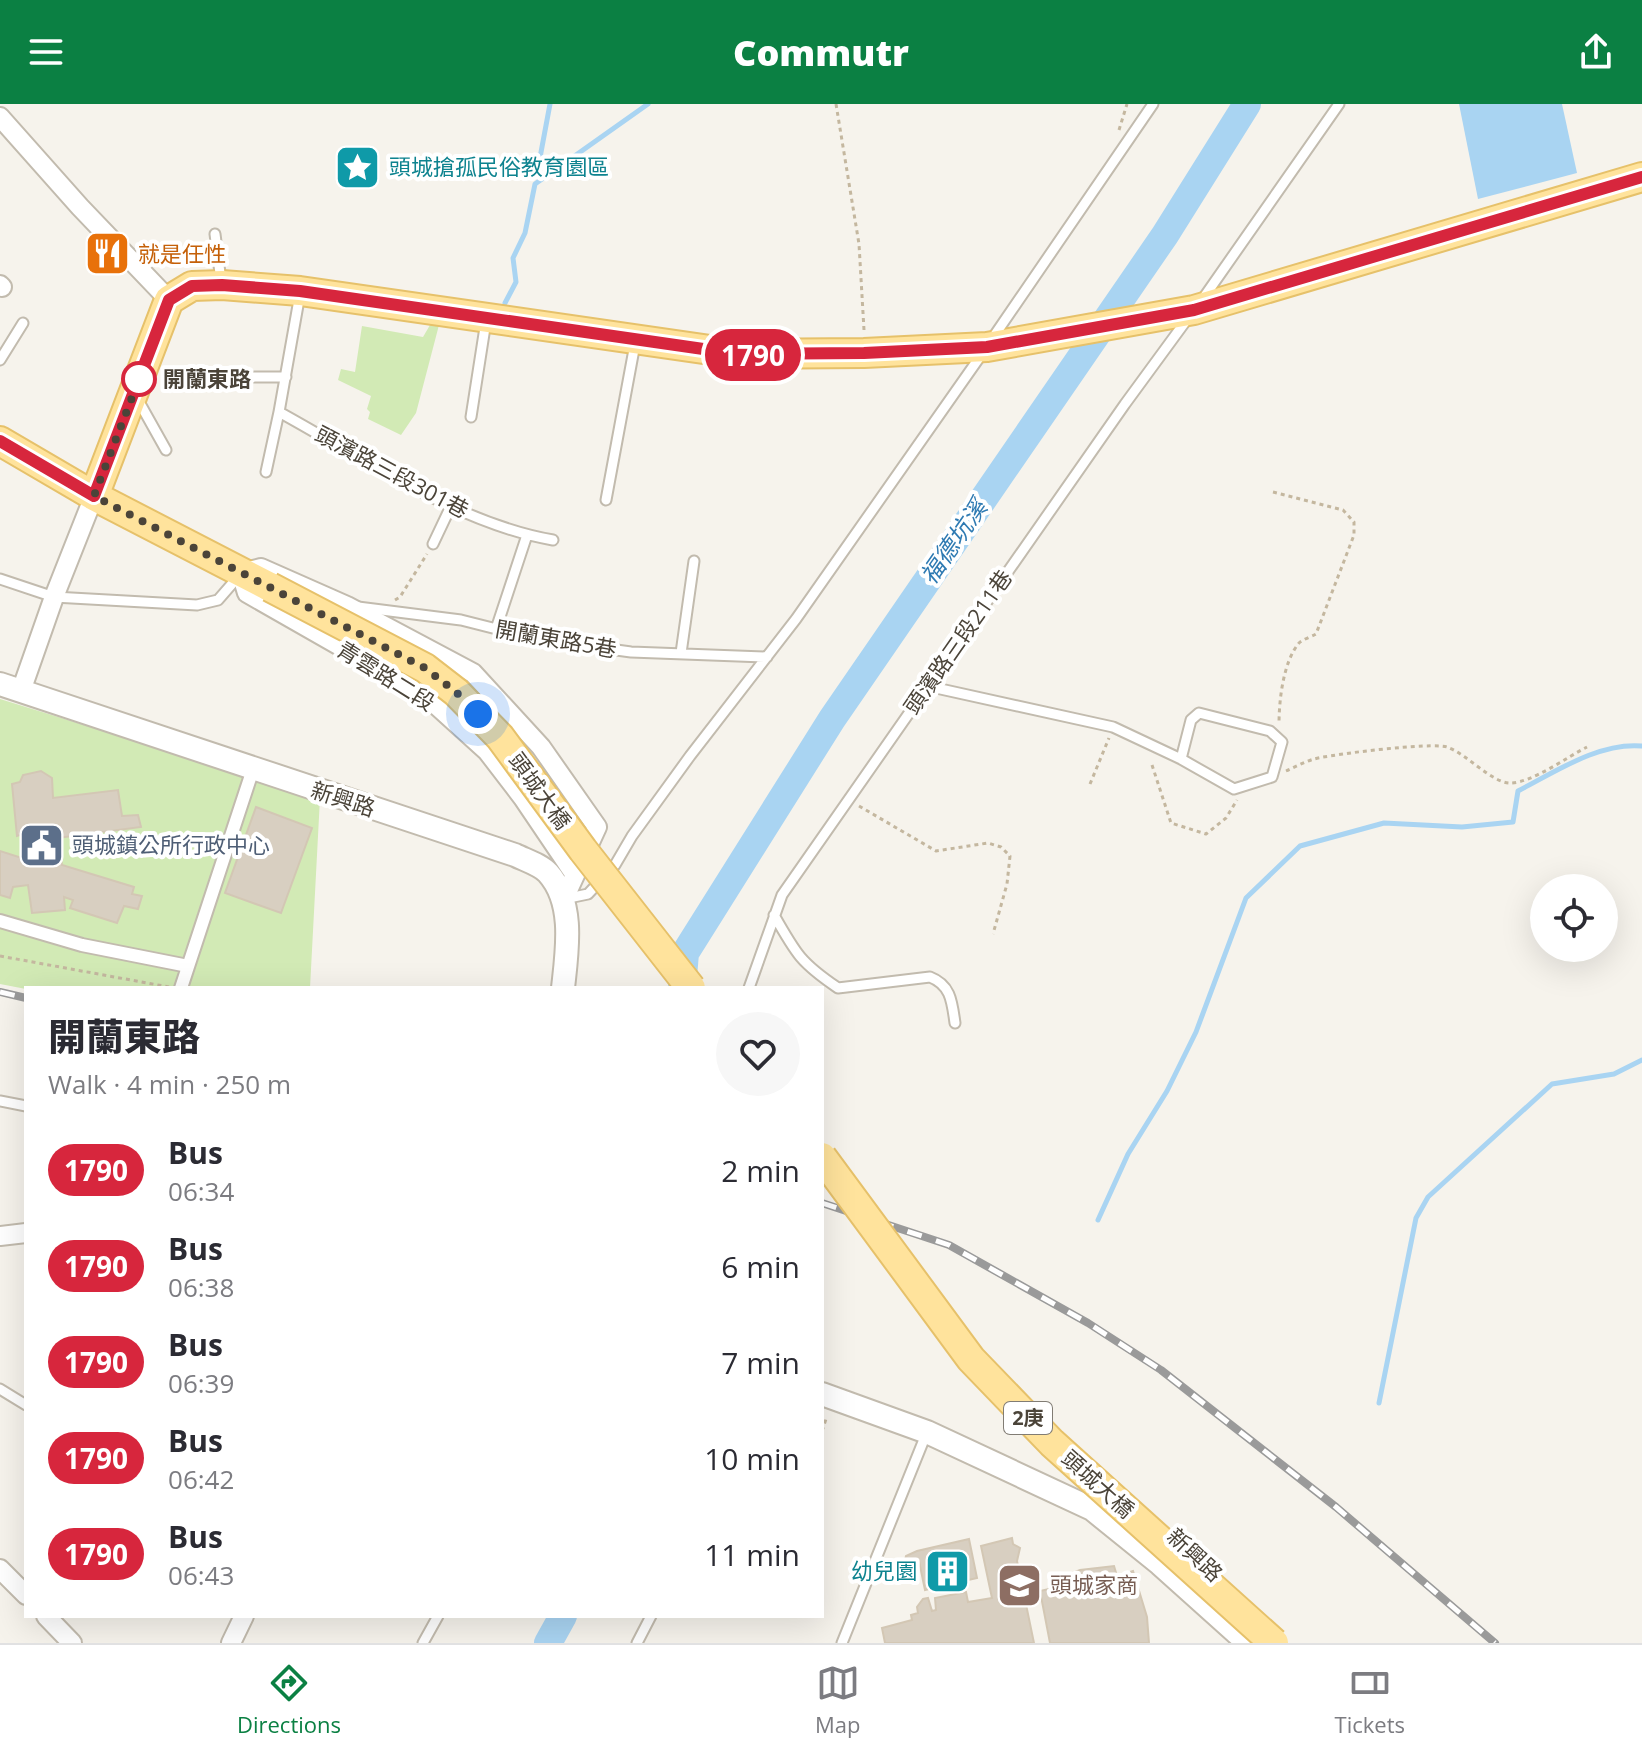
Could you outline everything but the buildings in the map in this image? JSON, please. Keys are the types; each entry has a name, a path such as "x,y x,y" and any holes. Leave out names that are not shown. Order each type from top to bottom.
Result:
{"main road":[{"path":"94,496 169,300 192,286 300,291 635,341 767,356 987,347 1194,310 1642,177"},
{"name":"青雲路二段","path":"0,441 94,496 270,587"},
{"name":"頭城大橋","path":"270,587 425,668 456,692 500,737 689,986"},
{"name":"頭城大橋","path":"824,1160 971,1359 1052,1443 1274,1643"}],"street":[{"path":"0,117 169,300"},
{"path":"11,688 54,597 94,496"},
{"name":"青雲路二段","path":"564,899 575,875 597,827 541,747 473,673 356,606 261,568 241,573 247,593 424,694 487,751 575,875"},
{"name":"新興路","path":"11,688 515,855 547,871 564,899"},
{"path":"180,986 253,769"},
{"path":"563,986 567,949 564,899"},
{"path":"0,921 82,945 188,966"},
{"path":"0,1236 24,1233"},
{"name":"新興路","path":"824,1395 927,1432 1092,1509 1160,1564 1248,1643"},
{"name":"新興路","path":"1092,1509 1126,1494 1291,1643"},
{"path":"0,1569 24,1593"},
{"path":"48,1618 72,1643"},
{"path":"231,1643 243,1618"}],"lane":[{"path":"564,899 588,894 615,865 632,836 767,657 987,347 1153,104"},
{"name":"頭濱路三段211巷","path":"750,986 782,895 927,686 1216,283 1339,104"},
{"path":"215,234 222,285"},
{"path":"266,472 300,291"},
{"path":"471,417 486,318"},
{"path":"0,360 23,323"},
{"path":"606,500 635,341"},
{"path":"221,377 286,377"},
{"path":"134,393 166,450"},
{"name":"頭濱路三段301巷","path":"279,412 451,506 527,535 553,540"},
{"path":"433,544 451,506"},
{"path":"496,629 527,535"},
{"path":"681,653 694,561"},
{"path":"0,579 54,597 197,605 218,600 241,573"},
{"name":"開蘭東路5巷","path":"356,606 461,620 536,639 631,652 767,657"},
{"path":"927,686 1113,727 1181,759 1234,789 1272,777 1282,742 1270,731 1199,713 1191,720 1181,759"},
{"path":"774,915 796,954 838,988 930,977 940,980 952,996 955,1023"},
{"path":"0,1101 24,1106"},
{"path":"0,1389 24,1404"},
{"path":"842,1643 927,1432"},
{"path":"423,1643 437,1618"},
{"path":"637,1643 650,1618"}],"path":[{"path":"836,104 859,244 864,298 864,353"},
{"path":"1273,492 1343,510 1354,522 1354,535 1316,634 1300,642 1291,659 1279,698 1279,737"},
{"path":"356,606 400,597 433,544"},
{"path":"1090,784 1113,727"},
{"path":"1272,777 1314,759 1444,746 1465,755 1501,782 1512,783 1528,779 1587,747"},
{"path":"1152,765 1171,823 1206,834 1226,818 1248,784"},
{"path":"850,799 936,851 988,843 1001,847 1010,856 1007,884 993,934"},
{"path":"0,956 168,986"}],"green space":[{"path":"430,325 439,325 416,413 401,435 368,419 371,396 338,380 341,369 355,372 362,326 423,337"},
{"path":"0,699 320,798 310,986 24,986 24,989 0,984"}],"water":[{"path":"1459,104 1562,104 1577,173 1478,199"}],"waterway":[{"path":"539,163 550,104"},
{"path":"505,303 516,282 513,258 525,233 535,184 648,104"},
{"name":"福德坑溪","path":"682,986 685,953 832,719 1165,235 1247,104"},
{"path":"1098,1220 1128,1154 1167,1091 1196,1032 1246,898 1300,846 1384,823 1462,827 1513,822 1518,791 1594,753 1642,746"},
{"path":"1379,1403 1416,1218 1428,1197 1552,1084 1614,1074 1642,1060"},
{"name":"福德坑溪","path":"548,1643 562,1618"}],"railway":[{"path":"0,992 24,998"},
{"path":"824,1204 949,1245 1088,1323 1161,1370 1336,1507 1495,1643"}],"bus line":[{"name":"1790","path":"0,441 94,496 169,300 192,286 300,291 738,354 767,356 987,347 1194,310 1642,177"}],"place":[{"name":"頭城搶孤民俗教育園區","path":"358,167"},
{"name":"就是任性","path":"107,254"},
{"name":"開蘭東路","path":"139,379"},
{"name":"頭城鎮公所行政中心","path":"41,845"},
{"name":"幼兒園","path":"948,1571"},
{"name":"頭城家商","path":"1019,1585"}],"route":[{"path":"139,379 143,369 94,496 425,668 478,714"}]}
